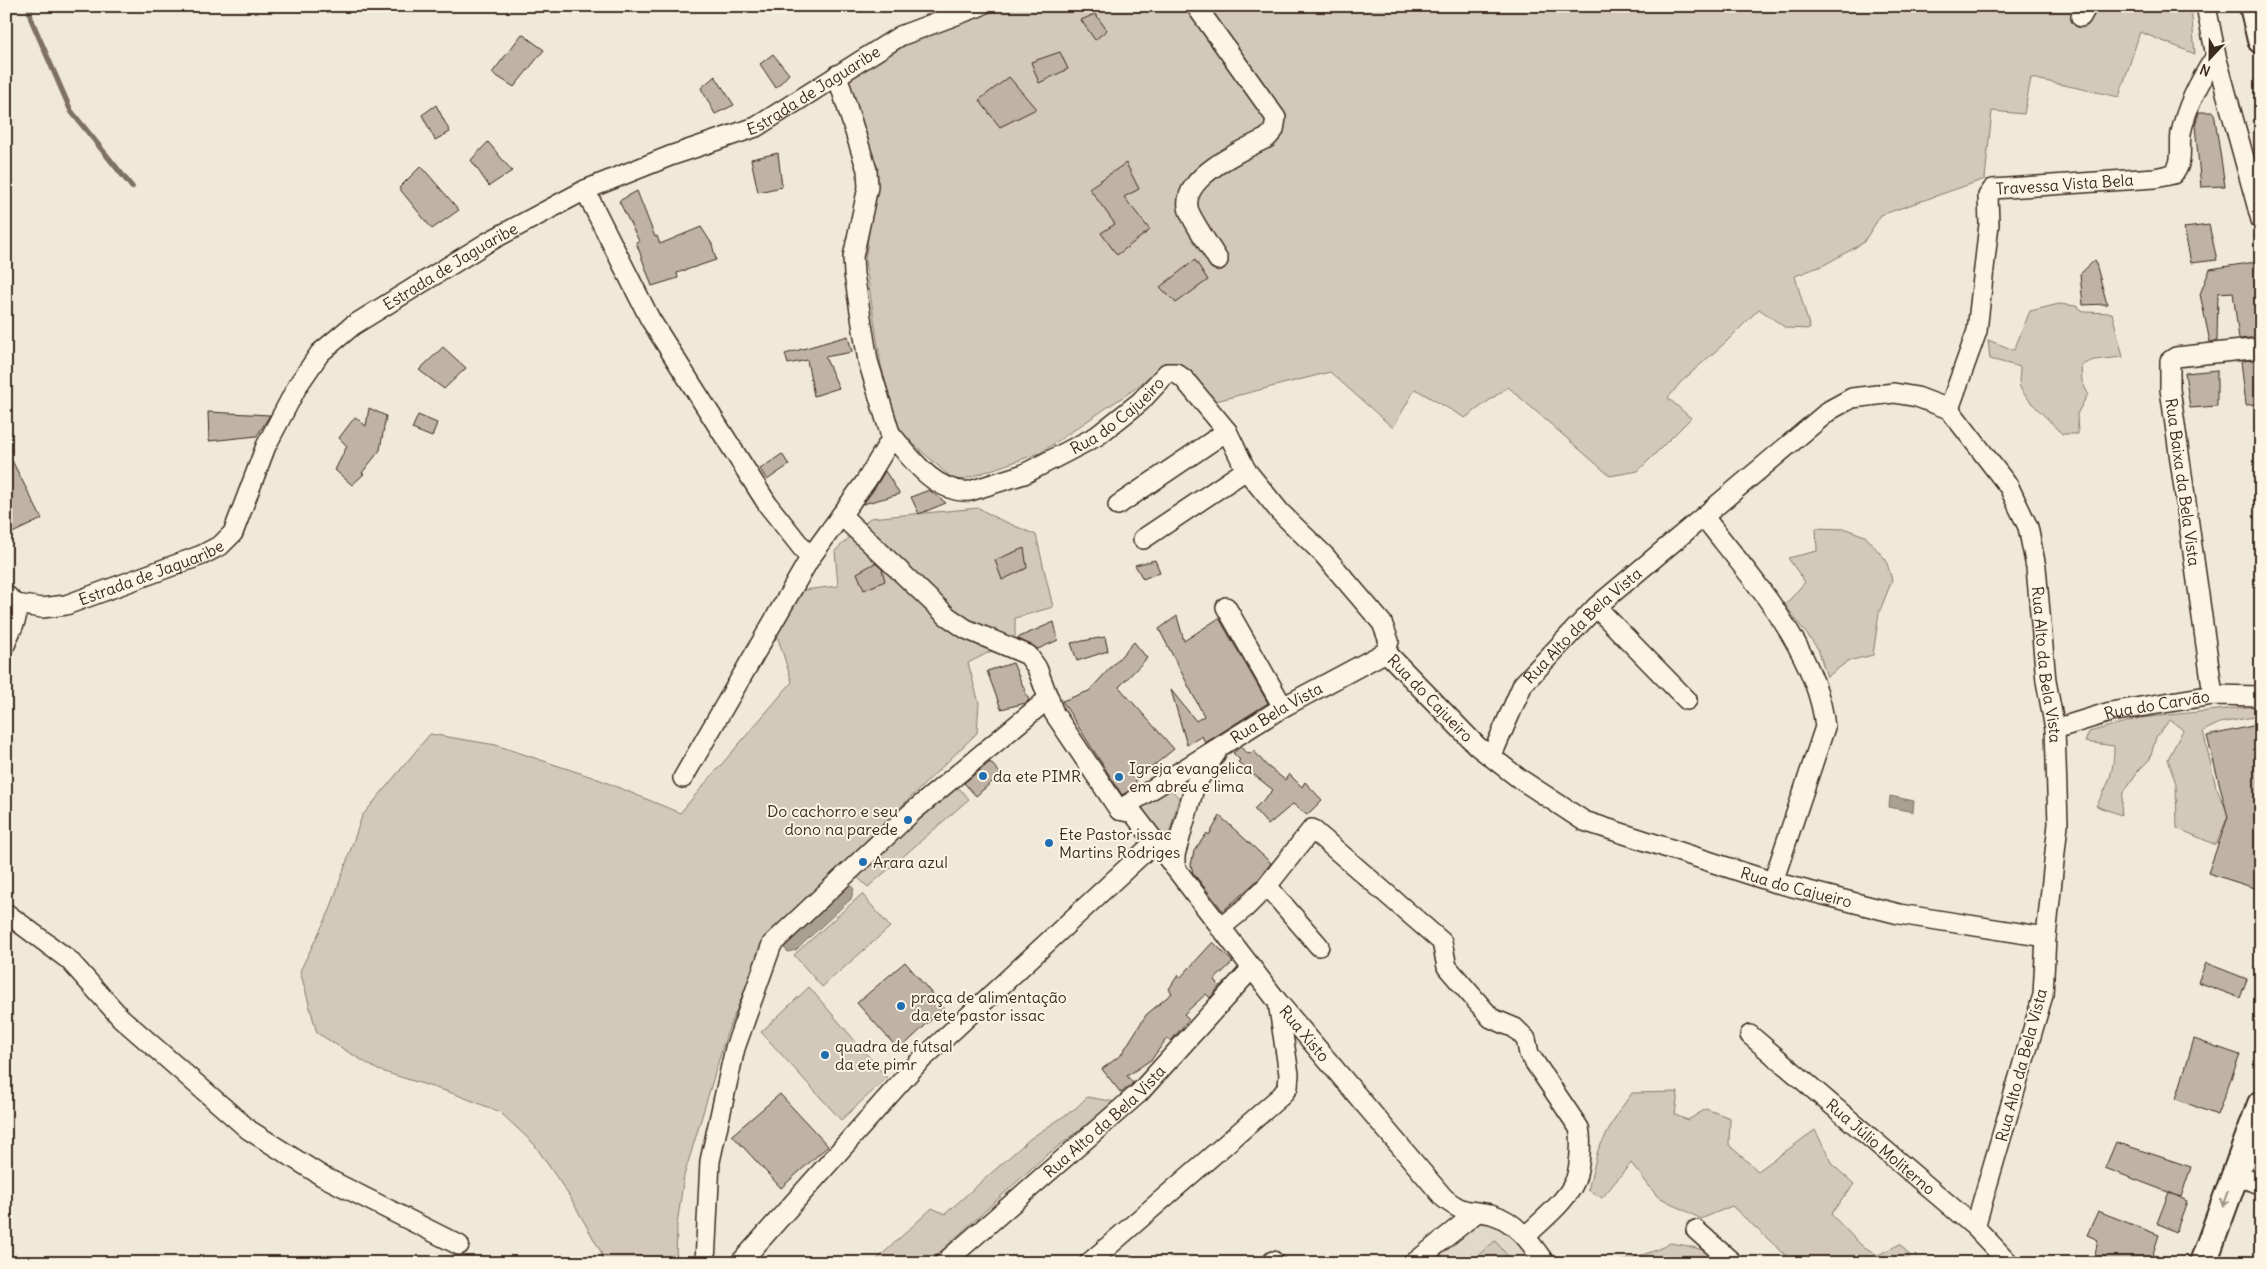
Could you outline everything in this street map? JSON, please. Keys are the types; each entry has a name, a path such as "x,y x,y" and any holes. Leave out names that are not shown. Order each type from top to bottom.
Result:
{"highway":[{"path":"2203,1263 2261,1104"}],"street":[{"name":"Estrada de Jaguaribe","path":"10,601 42,608 66,604 202,555 222,545 233,533 266,446 298,386 320,353 352,326 488,242 585,190 670,156 756,126 900,36 980,6"},
{"path":"1196,6 1276,118 1274,130 1267,138 1200,177 1190,190 1188,209 1218,260"},
{"path":"2206,6 2216,56 2261,220"},
{"name":"Travessa Vista Bela","path":"1949,409 1977,330 1988,224 1988,196 1993,189 2145,178 2173,174 2179,165 2181,136 2192,96 2216,56"},
{"path":"683,778 810,558 866,482 890,441 890,433 868,360 854,274 853,258 868,187 867,170 837,75"},
{"path":"585,190 650,319 768,506 810,558"},
{"name":"Rua Baixa da Bela Vista","path":"2213,695 2170,389 2170,361 2176,357 2261,348"},
{"name":"Rua do Cajueiro","path":"890,433 916,464 932,478 944,486 960,492 970,491 1024,474 1096,436 1140,402 1167,373 1176,373 1184,378 1227,431 1246,470 1280,512 1324,555 1382,623 1388,640 1386,652 1477,746 1492,755 1520,778 1584,821 1773,882 1899,914 2046,937"},
{"name":"Rua Alto da Bela Vista","path":"1492,755 1524,684 1596,607 1830,410 1852,398 1894,393 1917,397 1949,409 2008,487 2028,527 2036,567 2046,681 2055,729 2058,824 2046,937 2043,995 1975,1227"},
{"path":"1118,505 1227,431"},
{"path":"1143,538 1246,470"},
{"path":"841,515 947,616 966,629 1028,655 1037,668 1051,706 1119,810 1132,813 1278,1002"},
{"path":"1704,518 1763,593 1794,641 1823,706 1825,726 1773,882"},
{"name":"Estrada de Jaguaribe","path":"6,644 9,631 17,619 18,612 10,601"},
{"path":"1226,607 1283,708"},
{"path":"1596,607 1687,700"},
{"name":"Rua Bela Vista","path":"1119,810 1283,708 1386,652"},
{"name":"Rua do Carvão","path":"2055,729 2110,712 2213,695 2261,696"},
{"path":"705,1263 710,1161 735,1048 772,944 911,813 1051,706"},
{"path":"1174,868 1175,855 1195,785 1220,747"},
{"path":"1220,928 1245,908 1267,886 1312,829 1442,942 1447,967 1491,1018 1515,1028 1526,1039 1530,1054 1579,1128 1580,1153 1574,1185 1526,1236"},
{"path":"740,1263 917,1064 1155,842"},
{"path":"1267,886 1318,946"},
{"path":"6,913 69,960 121,1018 249,1130 322,1176 459,1245"},
{"name":"Rua Alto da Bela Vista","path":"944,1263 1139,1093 1252,968"},
{"name":"Rua Xisto","path":"1278,1002 1438,1190 1453,1205 1463,1211 1476,1213"},
{"name":"Rua Xisto","path":"1100,1259 1281,1096 1288,1087 1290,1074 1278,1002"},
{"name":"Rua Júlio Moliterno","path":"1750,1035 1975,1227 2010,1263"},
{"path":"2234,1174 2261,1185"},
{"path":"1414,1263 1476,1213 1491,1214 1510,1222 1526,1236 1546,1263"},
{"path":"1696,1230 1734,1263"}],"shaded area":[{"path":"1008,6 2191,6 2195,54 2140,32 2119,97 2031,78 2024,114 1992,111 1985,179 1881,215 1863,243 1824,265 1795,276 1810,329 1786,328 1759,309 1681,382 1668,398 1691,418 1638,471 1610,476 1508,387 1465,418 1415,389 1393,428 1330,372 1216,401 1164,365 1133,390 1040,453 956,482 899,431 881,366 865,260 878,168 840,83 913,41"},
{"path":"2059,304 2076,306 2085,312 2112,313 2123,357 2094,360 2081,365 2082,381 2088,394 2077,414 2078,434 2062,434 2026,397 2019,385 2020,367 1990,359 1988,340 2014,350 2030,311"},
{"path":"979,508 994,517 1036,535 1053,607 1015,618 1015,639 968,663 979,703 977,733 766,938 727,1033 684,1176 677,1225 676,1263 603,1263 601,1252 570,1197 534,1144 500,1112 455,1094 378,1070 317,1033 300,971 330,910 362,816 430,734 496,745 598,779 680,813 792,682 777,635 804,590 838,586 835,551 870,518"},
{"path":"1816,528 1846,529 1865,536 1886,560 1892,580 1879,613 1873,655 1848,661 1827,677 1818,649 1785,605 1805,582 1788,558 1817,551"},
{"path":"2256,706 2259,716 2220,723 2203,731 2216,787 2226,809 2230,811 2216,845 2177,828 2176,784 2168,759 2183,730 2170,720 2156,737 2150,759 2138,771 2123,793 2121,815 2096,806 2110,778 2114,746 2085,742 2089,732 2140,718"},
{"path":"955,784 969,799 868,887 856,876"},
{"path":"1169,787 1179,798 1166,845 1134,805"},
{"path":"1890,796 1914,801 1913,812 1889,807"},
{"path":"849,883 854,889 851,899 796,950 788,952 782,946"},
{"path":"862,894 890,927 822,987 794,955"},
{"name":"quadra de futsal da ete pimr","path":"809,987 887,1078 841,1120 761,1032"},
{"path":"1678,1092 1675,1115 1688,1120 1706,1109 1730,1118 1729,1145 1758,1171 1815,1130 1834,1166 1854,1184 1831,1214 1861,1245 1878,1255 1900,1244 1910,1256 1904,1263 1794,1263 1732,1206 1701,1219 1657,1196 1631,1163 1602,1198 1588,1190 1598,1150 1619,1111 1632,1093"},
{"path":"1087,1097 1116,1102 1043,1158 928,1263 873,1263 932,1208 945,1214 1031,1138 1076,1108"},
{"path":"1481,1219 1506,1227 1535,1263 1426,1263"},
{"path":"1495,1241 1514,1263 1469,1263"},
{"path":"1670,1243 1706,1251 1725,1263 1615,1263 1650,1252"}],"building":[{"path":"1095,14 1107,30 1095,40 1081,20"},
{"path":"522,34 544,50 514,87 492,73"},
{"path":"1060,52 1068,69 1039,83 1031,62"},
{"path":"773,54 789,74 776,88 760,64"},
{"path":"715,76 734,105 715,114 701,88"},
{"path":"1009,77 1036,109 1000,127 979,100"},
{"path":"436,105 450,132 435,140 422,115"},
{"path":"2199,112 2214,112 2225,186 2201,187 2195,125"},
{"path":"488,142 512,171 489,186 471,160"},
{"path":"778,153 782,187 758,192 751,159"},
{"path":"1126,163 1139,189 1124,197 1150,230 1117,255 1101,233 1115,224 1089,188"},
{"path":"421,166 459,210 432,229 399,188"},
{"path":"637,191 655,237 657,236 660,244 701,227 712,244 716,260 677,273 678,278 652,286 636,242 639,241 619,201"},
{"path":"2209,225 2217,260 2191,263 2184,228"},
{"path":"1195,260 1208,280 1176,303 1160,287"},
{"path":"2095,260 2107,304 2083,305 2080,274"},
{"path":"2255,262 2261,303 2261,337 2239,339 2233,292 2218,293 2217,341 2210,342 2200,294 2210,269"},
{"path":"848,336 852,352 825,357 839,388 814,396 807,360 788,364 785,354"},
{"path":"443,347 466,368 444,389 419,370"},
{"path":"2261,359 2261,404 2246,405 2241,361"},
{"path":"2217,370 2217,406 2190,408 2185,373"},
{"path":"369,408 386,416 380,450 362,473 364,474 352,485 335,470 347,446 339,438 355,417 366,426"},
{"path":"208,412 270,415 257,436 209,441"},
{"path":"418,415 437,423 432,437 412,429"},
{"path":"6,449 42,519 6,536"},
{"path":"782,454 789,465 767,480 760,469"},
{"path":"885,471 900,494 863,504 875,488"},
{"path":"929,490 946,503 919,514 911,497"},
{"path":"1024,548 1027,568 1002,580 995,560"},
{"path":"1155,560 1160,572 1143,579 1135,565"},
{"path":"875,563 882,569 885,581 864,590 857,573"},
{"path":"1177,616 1184,641 1219,618 1268,703 1205,743 1202,736 1187,745 1171,690 1196,721 1204,716 1159,629"},
{"path":"1054,622 1058,640 1038,649 1017,638"},
{"path":"1105,637 1108,651 1077,661 1071,643"},
{"path":"1134,642 1147,658 1119,687 1174,749 1135,781 1138,785 1122,795 1062,701 1089,691"},
{"path":"1013,663 1029,700 1026,703 1001,709 987,671"},
{"path":"2261,724 2261,890 2208,873 2228,817 2207,736"},
{"path":"1240,747 1249,754 1254,751 1266,765 1285,780 1289,774 1302,787 1305,782 1322,800 1307,815 1293,804 1268,825 1254,809 1273,790 1238,762 1240,760 1233,753"},
{"name":"da ete PIMR","path":"990,762 1001,774 976,796 964,783"},
{"path":"1220,816 1271,863 1259,879 1223,911 1193,873 1191,865 1194,851 1207,833 1209,835"},
{"path":"1213,942 1233,962 1214,980 1220,986 1210,998 1206,994 1184,1014 1189,1019 1171,1041 1167,1038 1152,1059 1127,1076 1133,1083 1121,1093 1102,1069 1121,1055 1146,1015 1172,993 1169,989 1178,975 1180,978"},
{"name":"praça de alimentação da ete pastor issac","path":"905,962 944,1008 899,1050 857,1003"},
{"path":"2206,963 2247,979 2240,998 2198,982"},
{"path":"2194,1039 2240,1055 2217,1115 2176,1099"},
{"path":"780,1094 828,1146 781,1188 732,1135"},
{"path":"2116,1142 2191,1167 2181,1197 2105,1168"},
{"path":"2169,1192 2187,1201 2176,1232 2157,1223"},
{"path":"2098,1211 2159,1235 2150,1263 2093,1263 2098,1240 2087,1235"}],"waterway":[{"path":"29,6 31,19 71,111 132,187"}],"place":[{"name":"da ete PIMR","path":"983,776"},
{"name":"Igreja evangelica em abreu e lima","path":"1119,777"},
{"name":"Do cachorro e seu dono na parede","path":"908,820"},
{"name":"Ete Pastor issac Martins Rodriges","path":"1049,843"},
{"name":"Arara azul","path":"863,862"},
{"name":"praça de alimentação da ete pastor issac","path":"901,1006"},
{"name":"quadra de futsal da ete pimr","path":"825,1055"}]}
